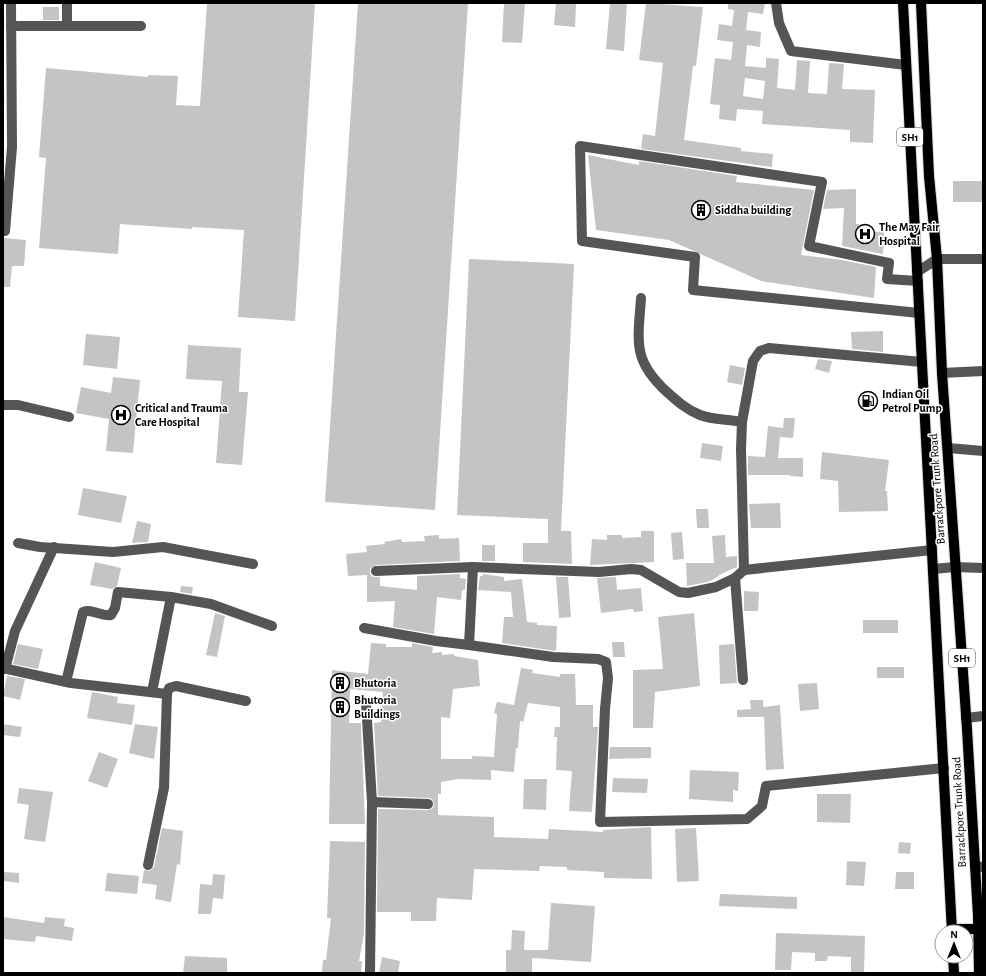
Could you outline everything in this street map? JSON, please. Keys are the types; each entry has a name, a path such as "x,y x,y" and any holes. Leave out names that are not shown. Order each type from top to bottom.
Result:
{"main road":[{"name":"Barrackpore Trunk Road","path":"903,3 952,924"},
{"name":"Barrackpore Trunk Road","path":"921,3 929,176 937,259 942,373 955,567 979,867 979,973"},
{"path":"974,929 978,929"}],"street":[{"path":"4,231 8,147 11,3"},
{"path":"67,3 67,26"},
{"path":"776,3 779,23 791,51 906,65"},
{"path":"11,26 141,26"},
{"path":"919,313 693,290 695,257 582,241 580,146 822,182 809,246 889,263 887,279 918,276 937,259 983,258"},
{"path":"641,298 638,341 641,358 655,380 676,400 693,412 700,415 742,422"},
{"path":"744,570 741,450 742,422 753,361 760,351 769,348 922,362"},
{"path":"942,373 983,371"},
{"path":"3,405 18,405 69,417"},
{"path":"948,448 983,451"},
{"path":"18,543 113,552 163,547 253,564"},
{"path":"54,547 15,631 4,668 66,682 168,694"},
{"path":"376,571 473,567 599,572 622,569 641,570 679,592 688,593 716,587 734,578 744,570 932,550"},
{"path":"469,645 473,567"},
{"path":"933,569 955,567 983,568"},
{"path":"734,578 743,680"},
{"path":"66,682 83,612 91,611 102,615 111,615 115,608 118,592 171,597 211,604 272,626"},
{"path":"152,692 171,597"},
{"path":"364,628 436,641 553,657 598,659 606,662 608,678 605,709 600,822 748,818 762,806 766,786 944,768"},
{"path":"148,865 164,788 169,688 176,686 246,701"},
{"path":"366,703 372,802 370,973"},
{"path":"966,718 983,716"},
{"path":"372,802 428,804"}],"building":[{"path":"207,3 315,3 295,321 238,317 244,230 192,227 192,229 120,224 118,254 39,248 46,158 39,157 46,68 148,77 148,75 178,76 176,105 200,106"},
{"path":"358,3 468,3 435,510 325,502"},
{"path":"504,3 525,3 522,43 502,42"},
{"path":"556,3 576,3 575,27 554,25"},
{"path":"610,3 627,3 624,51 606,49"},
{"path":"646,3 703,7 696,66 693,66 684,140 741,148 741,151 773,154 772,167 641,149 643,134 655,136 663,63 639,60"},
{"path":"728,3 765,3 763,14 748,12 746,30 761,32 760,47 747,45 745,66 766,68 766,58 779,59 777,88 795,90 797,60 810,61 808,93 827,94 829,63 844,64 842,89 875,90 873,143 850,142 850,130 762,124 763,111 737,109 736,121 719,119 720,105 710,104 715,58 731,60 733,42 717,40 719,24 732,26 734,10 728,9","holes":["745,78 765,81 763,99 743,96"]},
{"path":"43,7 59,7 59,20 43,20"},
{"name":"Siddha building","path":"588,155 639,165 639,161 737,176 736,182 814,190 801,255 842,260 876,267 874,298 761,281 669,240 596,230"},
{"path":"953,181 983,181 983,202 953,202"},
{"path":"856,189 856,224 859,224 858,231 884,232 883,254 842,246 844,208 823,209 827,190"},
{"path":"3,238 26,240 24,266 12,266 10,287 3,287"},
{"path":"469,259 574,264 561,531 571,531 572,564 523,562 523,543 548,543 548,519 457,515"},
{"path":"883,331 883,352 852,349 851,332"},
{"path":"86,334 120,337 117,369 83,365"},
{"path":"188,345 241,348 239,392 248,392 242,465 216,463 222,381 186,379"},
{"path":"818,359 832,361 829,373 815,369"},
{"path":"730,365 745,368 742,385 727,382"},
{"path":"113,377 140,380 133,453 106,451 109,419 76,413 81,387 111,393"},
{"path":"784,418 795,418 793,438 780,437 778,458 803,458 803,477 790,475 748,475 748,456 765,457 768,426 783,428"},
{"path":"702,443 723,446 721,461 700,458"},
{"path":"822,452 889,460 885,491 887,491 888,511 839,512 838,481 820,479"},
{"path":"83,488 127,496 121,523 78,515"},
{"path":"780,503 781,528 751,528 749,504"},
{"path":"696,509 708,509 709,528 697,528"},
{"path":"137,521 151,524 148,542 132,543"},
{"path":"641,531 654,531 654,562 590,565 592,539 607,540 607,535 622,535 622,538 641,537"},
{"path":"682,532 684,559 673,560 671,533"},
{"path":"439,535 439,539 459,538 460,561 376,565 370,568 370,574 373,577 380,577 380,586 417,590 417,576 460,574 460,578 466,579 465,590 462,590 461,600 437,597 434,634 393,627 395,601 367,602 367,575 348,576 346,554 367,552 366,546 385,544 384,542 401,539 402,542 425,541 424,536"},
{"path":"725,535 726,557 737,556 737,567 708,582 687,586 686,563 714,563 712,536"},
{"path":"482,545 495,545 495,561 482,561"},
{"path":"95,562 121,568 117,586 112,589 90,585"},
{"path":"483,574 504,577 504,581 522,579 527,622 537,623 537,625 557,626 556,651 502,643 504,617 513,617 511,592 478,590 480,576 483,576"},
{"path":"556,577 568,577 571,617 559,618"},
{"path":"616,577 617,590 641,588 643,611 634,612 633,609 601,613 597,578"},
{"path":"181,586 193,587 192,594 180,592"},
{"path":"744,591 759,592 758,611 744,611"},
{"path":"215,613 225,616 217,657 206,655"},
{"path":"694,613 700,686 655,692 653,728 633,728 633,670 663,669 658,617"},
{"path":"863,620 898,620 898,633 863,633"},
{"path":"612,642 624,642 625,657 613,657"},
{"path":"371,643 386,644 386,647 412,647 412,643 433,647 432,653 442,652 442,655 454,654 454,656 478,660 480,686 453,689 450,718 441,717 441,759 472,759 472,756 494,757 497,714 494,713 497,702 514,705 521,668 533,670 532,673 560,677 560,674 575,674 576,705 593,705 593,727 598,727 592,812 569,811 572,771 556,770 557,737 554,737 555,727 560,727 560,707 528,703 523,722 520,721 514,772 491,770 491,780 459,779 441,782 441,794 438,794 438,815 494,817 494,837 548,839 549,829 603,832 603,830 651,827 652,879 604,878 604,872 567,870 567,867 540,866 539,871 474,869 472,900 437,898 436,921 411,921 411,912 377,912 378,809 428,810 433,808 434,804 432,799 428,798 378,796 374,723 381,722 383,692 350,689 349,723 361,723 365,824 329,824 332,670 368,674"},
{"path":"18,644 43,649 38,669 13,664"},
{"path":"734,644 737,683 720,684 719,645"},
{"path":"877,667 904,667 904,678 877,678"},
{"path":"7,676 25,679 20,700 3,696"},
{"path":"817,683 819,709 800,711 798,684"},
{"path":"92,692 118,697 117,703 135,705 132,725 87,718"},
{"path":"750,700 763,700 763,707 780,705 784,769 766,770 764,717 737,717 737,710 751,709"},
{"path":"3,724 22,727 20,737 3,735"},
{"path":"135,724 158,727 154,759 129,753"},
{"path":"610,747 651,747 651,758 609,759"},
{"path":"99,752 118,759 107,788 88,781"},
{"path":"690,770 739,772 738,791 733,790 733,802 689,799"},
{"path":"613,778 648,779 647,793 612,792"},
{"path":"524,779 547,779 546,810 523,809"},
{"path":"19,788 53,792 45,842 24,839 29,805 17,803"},
{"path":"817,794 851,794 850,823 817,822"},
{"path":"162,828 183,831 180,865 177,864 171,902 155,899 157,885 142,883 144,870 150,871 154,867"},
{"path":"696,828 699,881 677,882 675,829"},
{"path":"330,841 365,842 364,934 359,961 362,961 361,973 322,973 323,960 326,960 331,918 327,918"},
{"path":"899,842 911,843 910,854 898,853"},
{"path":"847,861 866,862 864,886 846,885"},
{"path":"3,872 19,873 19,883 3,881"},
{"path":"896,872 914,872 914,889 895,889"},
{"path":"107,873 139,876 137,894 105,891"},
{"path":"213,874 225,875 223,899 213,898 211,914 198,914 200,884 212,885"},
{"path":"720,894 797,897 797,909 719,906"},
{"path":"551,903 595,906 591,962 532,958 532,973 506,973 506,950 511,950 512,930 525,931 524,950 548,950"},
{"path":"3,917 44,923 45,917 65,919 64,926 74,928 72,941 36,936 35,942 3,939"},
{"path":"776,933 865,936 864,973 851,972 851,957 828,956 827,961 815,961 815,953 792,952 791,970 775,970"},
{"path":"185,956 227,958 227,973 183,973"},
{"path":"382,957 400,961 398,973 379,973"}],"place":[{"name":"Siddha building","path":"701,210"},
{"name":"The May Fair Hospital","path":"865,234"},
{"name":"Indian Oil Petrol Pump","path":"868,401"},
{"name":"Critical and Trauma Care Hospital","path":"121,415"},
{"name":"Bhutoria","path":"340,683"},
{"name":"Bhutoria Buildings","path":"340,707"}]}
